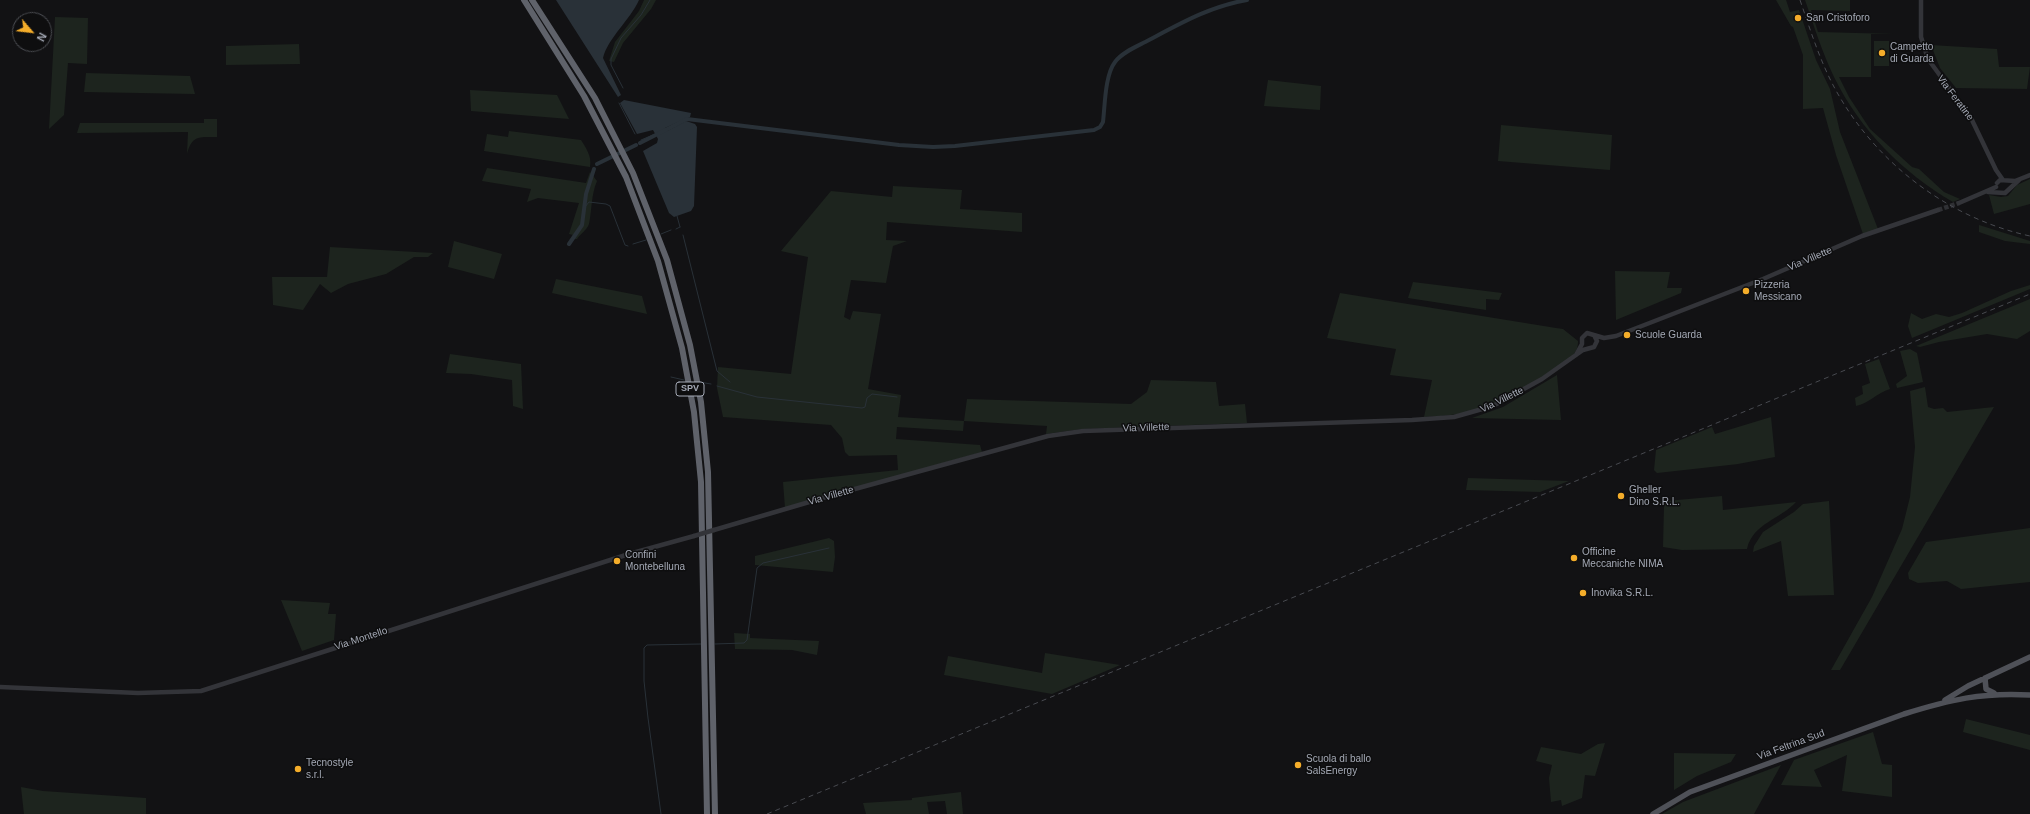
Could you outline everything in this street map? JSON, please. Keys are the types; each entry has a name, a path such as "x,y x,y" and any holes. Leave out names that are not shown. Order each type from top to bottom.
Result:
{"highway":[{"name":"SPV","path":"524,0 584,96 626,177 654,250 669,298 682,348 695,425 701,482 707,814"},
{"name":"SPV","path":"532,0 586,83 618,142 650,212 667,260 680,306 698,385 706,448 710,514 714,814"},
{"path":"713,668 717,711 718,814"}],"main road":[{"path":"1940,703 1985,678 2030,657"},
{"path":"1985,678 1986,689 1994,693"},
{"path":"1940,703 1994,693 2030,695"},
{"name":"Via Feltrina Sud","path":"1653,814 1690,792 1786,756 1904,714 1940,703"}],"street":[{"name":"Via Feratine","path":"1921,0 1921,36 1928,59 1971,118 1996,170 2004,180"},
{"name":"Via Feratine","path":"1996,170 1997,185"},
{"path":"1987,192 2005,192 2019,180 2030,175"},
{"path":"1959,203 1987,192 2004,180 2019,180"},
{"path":"2004,180 2009,184 2009,189"},
{"path":"1997,185 2000,192"},
{"name":"Via Villette","path":"714,530 848,490 1048,436 1083,431 1412,420 1454,417 1478,412 1498,404 1542,379 1575,356 1594,347 1597,341 1608,340 1763,279 1862,236 1938,210"},
{"name":"Via Villette","path":"1575,356 1582,344 1582,338 1585,334 1589,333 1604,338 1615,337"},
{"path":"1594,335 1597,341"},
{"path":"1582,344 1588,349"},
{"name":"Via Montello","path":"0,687 138,693 201,691 622,556 714,530"}],"shaded area":[{"path":"556,0 639,0 630,15 609,43 603,58 621,95 618,97"},
{"path":"644,0 656,0 651,9 623,43 614,62 609,61 615,42 639,11"},
{"path":"1776,0 1786,0 1790,12 1799,10 1816,60 1830,89 1840,132 1878,229 1863,234 1836,155 1823,108 1803,109 1803,55 1793,27"},
{"path":"1805,0 1850,0 1850,11 1811,10 1818,32 1895,34 1871,34 1871,77 1839,77 1849,97 1870,129 1912,167 1919,169 1944,192 1960,199 1953,202 1917,178 1900,164 1870,132 1857,115 1834,77 1822,49"},
{"path":"55,17 88,18 87,64 68,63 64,115 49,129"},
{"name":"Campetto di Guarda","path":"1874,41 1889,41 1889,66 1874,66"},
{"path":"299,44 300,64 226,65 226,46"},
{"path":"1931,45 1997,49 1999,67 2030,67 2027,89 1956,88 1940,68"},
{"path":"86,73 190,76 195,94 84,92"},
{"path":"1268,80 1321,86 1320,110 1264,106"},
{"path":"470,90 557,95 569,119 471,111"},
{"path":"624,100 691,113 690,117 665,128 667,131 686,121 695,124 697,127 694,206 691,211 674,217 669,213 643,151 657,143 658,139 653,130 637,134 620,103"},
{"path":"204,119 217,119 217,137 197,138 191,143 187,154 188,132 77,133 80,123 204,123"},
{"path":"1501,125 1612,135 1610,170 1498,161"},
{"path":"509,131 581,140 587,149 590,167 484,151 487,134 508,137"},
{"path":"487,168 586,183 590,172 597,181 588,226 577,239 571,239 577,231 573,235 569,234 579,203 538,198 527,202 531,189 482,181"},
{"path":"2030,179 2030,204 1994,214 1989,195 2001,197 2008,196 2017,185"},
{"path":"893,186 962,190 960,209 1022,213 1022,232 887,222 886,240 907,241 893,246 886,283 851,280 844,317 850,320 853,311 881,314 868,389 901,395 898,417 964,421 963,431 897,427 896,439 980,445 982,452 785,508 783,482 898,470 897,455 849,456 845,452 842,438 831,425 723,417 717,388 718,367 791,374 808,257 781,251 831,191 892,197"},
{"path":"1979,225 2030,241 2030,244 2005,241 1979,232"},
{"path":"454,241 502,254 494,279 448,267"},
{"path":"330,247 433,253 428,257 414,257 386,274 348,284 331,293 320,284 303,310 273,305 272,277 327,277"},
{"path":"1615,271 1670,272 1667,288 1682,288 1681,293 1616,320"},
{"path":"556,279 642,296 647,314 552,293"},
{"path":"1413,282 1502,293 1499,300 1486,299 1486,310 1408,298"},
{"path":"2030,285 2030,289 1912,338 1908,326 1911,313 1922,319 1936,314 1949,317 1962,313 2011,291"},
{"path":"1340,293 1563,329 1578,341 1577,347 1573,355 1556,368 1497,402 1465,413 1424,417 1432,380 1390,375 1396,349 1327,338"},
{"path":"2030,299 2030,331 2017,339 1987,334 1939,342 1920,347 1916,346"},
{"path":"1910,349 1917,353 1923,382 1897,388 1896,384 1907,376 1900,351"},
{"path":"450,354 521,364 523,409 513,406 512,380 471,374 446,373"},
{"path":"1879,359 1890,389 1865,403 1856,406 1855,398 1863,394 1862,386 1870,383 1865,364"},
{"path":"1557,375 1561,420 1472,418 1503,407"},
{"path":"1151,380 1216,382 1219,406 1245,404 1247,423 1082,429 1046,434 1047,426 964,421 967,399 1131,404 1147,392"},
{"path":"1925,387 1928,407 1934,409 1943,408 1947,412 1994,407 1840,670 1831,670 1872,597 1902,529 1910,497 1915,447 1910,391"},
{"path":"1771,417 1775,457 1738,464 1657,473 1654,470 1656,450 1712,427 1715,434"},
{"path":"1468,478 1569,481 1540,492 1466,490"},
{"path":"1722,496 1723,510 1796,502 1783,513 1761,527 1750,540 1747,549 1682,550 1663,547 1664,506 1655,505 1655,502"},
{"path":"1829,501 1834,595 1788,596 1781,541 1753,552 1754,546 1763,532 1794,512 1803,504"},
{"path":"2030,528 2030,582 1961,589 1947,581 1918,583 1909,579 1908,573 1926,542"},
{"path":"829,538 834,541 835,557 833,572 755,565 755,556"},
{"path":"281,600 330,603 328,614 336,614 334,640 302,651"},
{"path":"734,633 750,634 750,638 819,641 817,655 792,650 735,649"},
{"path":"1045,653 1120,665 1052,694 944,675 948,656 1042,673"},
{"path":"1966,719 2030,735 2030,750 1963,732"},
{"path":"1873,732 1882,764 1892,765 1892,797 1842,791 1847,755 1814,770 1822,787 1781,785 1794,760"},
{"path":"1605,743 1595,776 1585,775 1582,798 1562,806 1561,800 1551,802 1549,778 1552,765 1536,761 1541,747 1581,754 1598,744"},
{"path":"1674,753 1736,754 1731,762 1697,776 1674,790"},
{"path":"1781,765 1754,814 1662,814 1683,802"},
{"path":"21,787 43,791 146,798 146,814 24,814"},
{"path":"961,792 963,814 947,814 945,801 927,802 929,814 866,814 863,803 912,800 912,798"}],"waterway":[{"path":"623,88 611,65 611,59 621,38 641,15 650,0"},
{"path":"640,143 687,119 899,145 933,147 955,146 1094,130 1100,127 1103,122 1107,82 1109,74 1118,58 1135,47 1196,16 1221,6 1247,0"},
{"path":"619,103 635,134"},
{"path":"641,140 653,135"},
{"path":"597,164 636,145"},
{"path":"569,244 582,225 586,194 594,169"},
{"path":"585,207 589,202 606,204 610,206 625,245 628,246"},
{"path":"677,216 680,227"},
{"path":"676,229 680,227"},
{"path":"661,234 671,230"},
{"path":"683,235 717,371 730,382"},
{"path":"633,244 646,240"},
{"path":"671,377 684,380"},
{"path":"699,382 711,384"},
{"path":"717,386 757,397 862,408 865,407 867,398 872,394 897,397"},
{"path":"715,644 744,643 747,640 757,568 763,563 829,548"},
{"path":"661,814 644,681 644,648 647,645 701,644"}],"tunnel":[{"path":"1938,210 1959,203"}],"railway":[{"path":"1800,0 1819,54 1833,85 1850,113 1869,138 1891,161 1915,182 1970,216 1999,227 2030,236"},
{"path":"767,814 2030,294"}],"place":[{"name":"San Cristoforo","path":"1798,18"},
{"name":"Campetto di Guarda","path":"1882,53"},
{"name":"Pizzeria Messicano","path":"1746,291"},
{"name":"Scuole Guarda","path":"1627,335"},
{"name":"Gheller Dino S.R.L.","path":"1621,496"},
{"name":"Officine Meccaniche NIMA","path":"1574,558"},
{"name":"Confini Montebelluna","path":"617,561"},
{"name":"Inovika S.R.L.","path":"1583,593"},
{"name":"Scuola di ballo SalsEnergy","path":"1298,765"},
{"name":"Tecnostyle s.r.l.","path":"298,769"}]}
